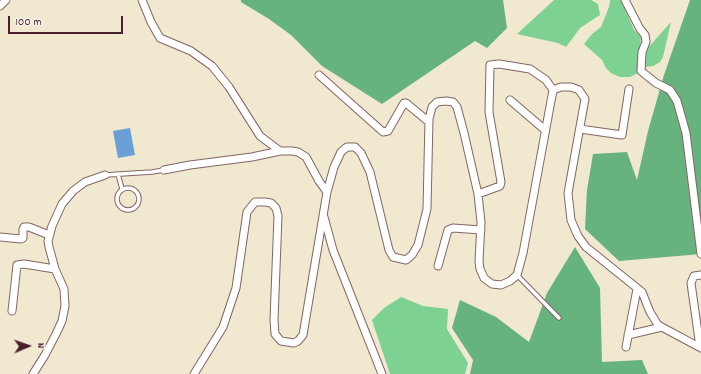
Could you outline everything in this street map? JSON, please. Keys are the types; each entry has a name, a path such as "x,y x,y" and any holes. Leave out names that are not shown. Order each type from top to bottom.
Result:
{"street":[{"path":"0,6 6,0"},
{"path":"142,0 151,22 160,38 191,50 212,66 229,87 260,136 280,151"},
{"path":"626,0 640,29 645,35 646,42 642,52 641,71 656,83 670,90 677,101 686,133 701,254"},
{"path":"194,374 223,327 236,288 247,212 255,202 271,203 276,208 278,216 274,320 275,334 281,341 294,343 303,336 327,192 334,167 341,152 347,147 355,147 362,153 370,172 389,250 393,257 406,260 412,255 418,245 427,209 429,122 432,107 437,102 453,102 457,107 464,133 478,194 481,222 479,262 484,278 492,284 501,285 510,281 517,275 523,253 553,90 546,80 530,69 499,64 490,65 489,112 502,182 500,186 478,194"},
{"path":"319,75 384,132 388,131 404,103 406,103 429,122"},
{"path":"553,90 561,86 571,87 579,90 585,99 568,192 571,220 578,236 586,247 642,292 650,312 658,325 700,348"},
{"path":"580,129 622,135 630,90"},
{"path":"510,100 545,130"},
{"path":"164,170 252,157 280,151 298,152 306,157 319,181 327,192"},
{"path":"33,374 50,346 64,314 65,293 55,269 49,247 50,235 58,212 67,197 86,182 105,175"},
{"path":"323,213 332,250 382,374"},
{"path":"0,237 21,239 23,238 24,227 50,235"},
{"path":"438,266 448,230 453,228 481,230"},
{"path":"12,311 17,265 24,264 55,269"},
{"path":"700,348 691,283 694,276 701,275"},
{"path":"626,347 638,289"},
{"path":"628,335 662,327"}],"lane":[{"path":"105,175 164,170"},
{"path":"118,174 122,189"},
{"path":"131,188 137,194 138,202 132,209 124,209 118,204 117,196 122,189 131,188"},
{"path":"517,275 559,318"}],"green space":[{"path":"241,0 503,0 507,28 487,48 475,41 382,104 322,66 291,35 269,19 241,2"},
{"path":"554,0 591,0 598,4 600,15 580,28 566,47 558,43 517,34"},
{"path":"610,0 621,0 634,30 641,37 638,73 630,77 620,77 611,73 606,68 602,60 584,44 592,34 601,27 609,7"},
{"path":"690,0 701,0 701,254 619,261 585,229 587,190 593,154 627,152 637,180 648,131 664,75"},
{"path":"671,22 663,57 660,62 653,66 646,67 644,60 647,49"},
{"path":"575,247 600,288 602,362 642,360 648,374 470,374 473,360 452,328 460,300 496,317 529,342 547,293"},
{"path":"401,297 423,306 448,309 447,329 468,363 465,374 390,374 372,320 384,308"}],"water":[{"path":"130,128 135,155 118,158 113,131"}]}
